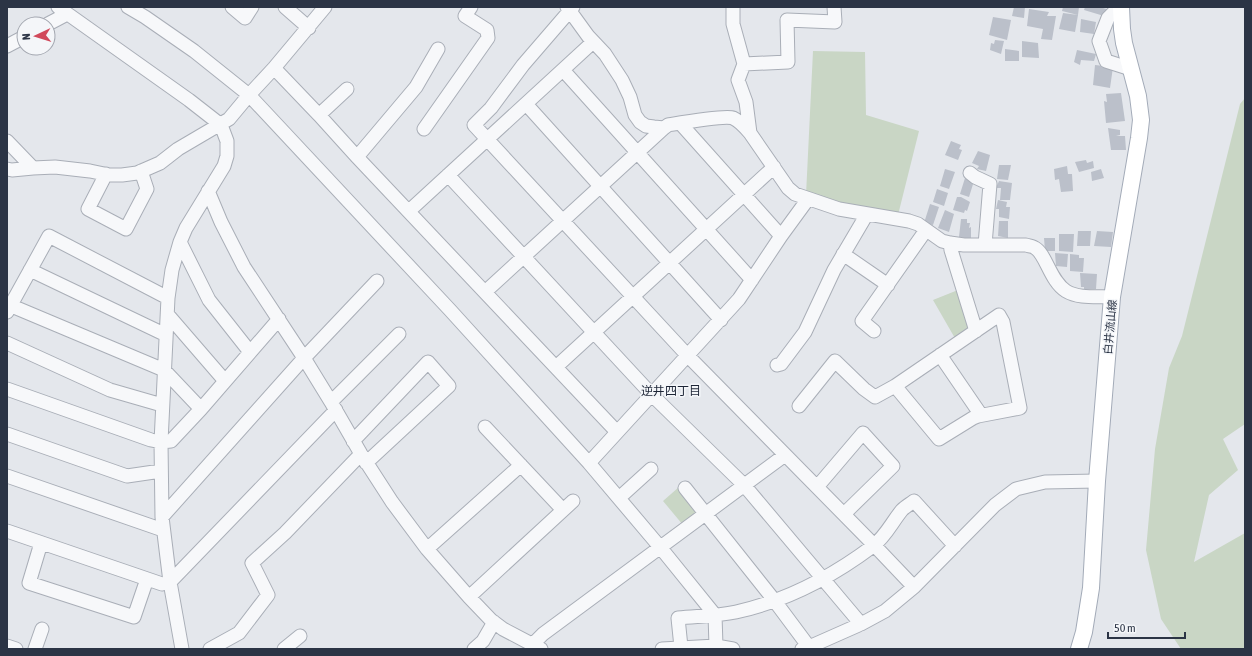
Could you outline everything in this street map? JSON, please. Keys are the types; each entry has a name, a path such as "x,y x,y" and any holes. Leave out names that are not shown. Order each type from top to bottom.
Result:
{"main road":[{"name":"白井流山線","path":"1079,649 1086,625 1091,588 1097,481 1112,297 1141,120 1139,102 1124,43 1120,7"}],"street":[{"path":"128,7 194,51 249,95 450,310 589,463 715,615 716,646"},
{"path":"232,7 245,18 252,7"},
{"path":"284,7 309,28"},
{"path":"7,169 12,170 55,167 122,175 141,171 160,163 178,149 229,119 309,28 325,7"},
{"path":"424,129 488,38 487,30 466,16 471,7"},
{"path":"733,7 733,24 744,64 738,80 746,102 750,133"},
{"path":"744,64 788,62 787,20 836,22 834,7"},
{"path":"1120,7 1108,18 1099,41 1106,61 1131,69"},
{"path":"664,128 646,126 635,115 630,97 624,84 605,54 593,42 570,9 523,65 491,108 474,125 688,356 914,587"},
{"path":"62,10 183,96 221,125 227,141 227,156 224,166 186,228 180,242 172,270 168,298 161,442 162,524 170,582 182,649"},
{"path":"7,46 16,41"},
{"path":"409,211 593,42"},
{"path":"357,157 416,87 438,49"},
{"path":"274,68 617,432"},
{"path":"563,70 752,280"},
{"path":"319,115 347,89"},
{"path":"526,104 721,320"},
{"path":"485,292 668,125 711,119 732,118 743,125 750,133 788,188 795,194 839,209 909,221 918,224 942,241 950,243 1026,245 1036,248 1041,254 1050,273 1066,291 1090,296 1112,297"},
{"path":"680,123 781,236"},
{"path":"7,141 33,168"},
{"path":"556,367 774,167"},
{"path":"106,174 88,209 126,229 147,189 141,171"},
{"path":"970,173 990,184 985,245"},
{"path":"448,175 652,395 744,485 861,624"},
{"path":"208,191 221,222 244,268 304,358 334,406 353,441 392,502 427,549 468,597 494,622 530,646 543,634 785,455"},
{"path":"589,463 739,299 781,236 808,199"},
{"path":"777,365 781,364 805,332 834,270 867,214"},
{"path":"874,331 862,321 926,230"},
{"path":"168,298 48,236 8,307 164,370 201,409"},
{"path":"180,242 209,300 250,352"},
{"path":"950,243 976,331"},
{"path":"843,254 888,285"},
{"path":"30,270 166,335"},
{"path":"162,524 304,358 377,281"},
{"path":"168,315 225,381"},
{"path":"799,406 835,361 864,389 875,397 895,386 999,315 1003,322 1020,408 981,415 973,418 939,439 895,386"},
{"path":"7,389 151,440 161,442 171,441 201,409 279,319"},
{"path":"7,531 162,584 170,582 399,334"},
{"path":"7,343 110,390 162,405"},
{"path":"940,356 981,415"},
{"path":"210,649 239,633 268,595 252,563 364,458 449,386 428,362 353,441"},
{"path":"486,427 563,510"},
{"path":"7,434 127,476 161,471"},
{"path":"817,487 862,434 893,466 844,514"},
{"path":"427,549 521,465"},
{"path":"619,498 651,469"},
{"path":"7,476 162,524"},
{"path":"685,488 774,600 806,648 861,624 884,611 914,587 995,504 1016,489 1045,482 1097,481"},
{"path":"468,597 573,501"},
{"path":"681,647 678,618 715,615 737,611 774,600 823,579 874,545 888,531 903,510 914,501 955,546"},
{"path":"41,543 29,583 134,617 147,579"},
{"path":"474,649 483,641 494,622"},
{"path":"35,649 42,629"},
{"path":"284,649 300,636"},
{"path":"7,646 16,649"},
{"path":"662,649 716,646 733,649"}],"green space":[{"path":"813,51 865,52 866,115 919,131 898,215 806,195"},
{"path":"1245,98 1245,424 1223,439 1238,470 1209,495 1194,562 1245,533 1245,649 1181,649 1161,619 1146,550 1155,449 1169,368 1182,336 1240,104"},
{"path":"958,290 969,327 956,340 933,300"},
{"path":"679,487 698,509 698,513 683,525 663,501"}],"building":[{"path":"1014,7 1025,7 1024,18 1012,16"},
{"path":"1063,7 1079,7 1078,15 1062,11"},
{"path":"1085,7 1099,7 1107,9 1104,16 1084,10"},
{"path":"1029,9 1049,12 1047,16 1056,16 1052,40 1041,39 1043,29 1027,26"},
{"path":"1063,13 1078,15 1075,32 1059,29"},
{"path":"993,17 1011,20 1007,40 989,35"},
{"path":"1081,19 1096,22 1094,34 1080,32"},
{"path":"995,40 1004,41 1001,54 990,50 991,43 994,44"},
{"path":"1022,41 1038,43 1039,58 1022,57"},
{"path":"1005,49 1019,51 1019,61 1005,61"},
{"path":"1077,50 1096,54 1094,61 1081,60 1080,65 1074,62"},
{"path":"1095,65 1113,67 1110,88 1093,85"},
{"path":"1121,93 1125,121 1106,123 1104,101 1107,102 1106,94"},
{"path":"1108,128 1120,130 1120,135 1116,136 1125,136 1126,150 1111,150"},
{"path":"951,141 961,145 959,149 962,150 958,160 945,155"},
{"path":"978,151 990,155 986,171 977,169 979,166 972,163"},
{"path":"1086,160 1087,163 1093,161 1094,168 1079,172 1075,162"},
{"path":"999,165 1011,165 1008,180 997,179"},
{"path":"1067,166 1068,174 1072,174 1073,191 1061,192 1059,179 1055,180 1054,169"},
{"path":"945,169 955,172 949,189 940,186"},
{"path":"1101,169 1104,178 1092,181 1091,172"},
{"path":"965,178 974,181 969,197 960,194"},
{"path":"999,181 1012,183 1010,200 1000,200 1001,188 996,188"},
{"path":"937,189 948,193 944,206 933,202"},
{"path":"957,197 961,197 970,202 967,211 965,210 964,213 953,210"},
{"path":"998,200 1007,202 1006,207 1010,207 1009,219 999,217 999,209 996,209"},
{"path":"930,204 939,207 933,225 924,223"},
{"path":"945,210 954,214 949,232 938,228"},
{"path":"961,219 967,219 967,223 970,223 969,228 971,227 971,239 959,237"},
{"path":"999,221 1008,221 1008,238 998,236"},
{"path":"1078,231 1091,231 1090,246 1077,246"},
{"path":"1097,231 1113,232 1111,247 1094,246"},
{"path":"1059,234 1074,234 1073,252 1059,251"},
{"path":"1044,238 1055,238 1055,251 1045,251"},
{"path":"1055,253 1068,254 1067,267 1056,266"},
{"path":"1070,254 1079,255 1079,258 1084,258 1083,272 1070,271"},
{"path":"1080,273 1097,274 1096,289 1084,290 1084,287 1081,287"}],"district":[{"name":"逆井四丁目","path":"671,391"}]}
